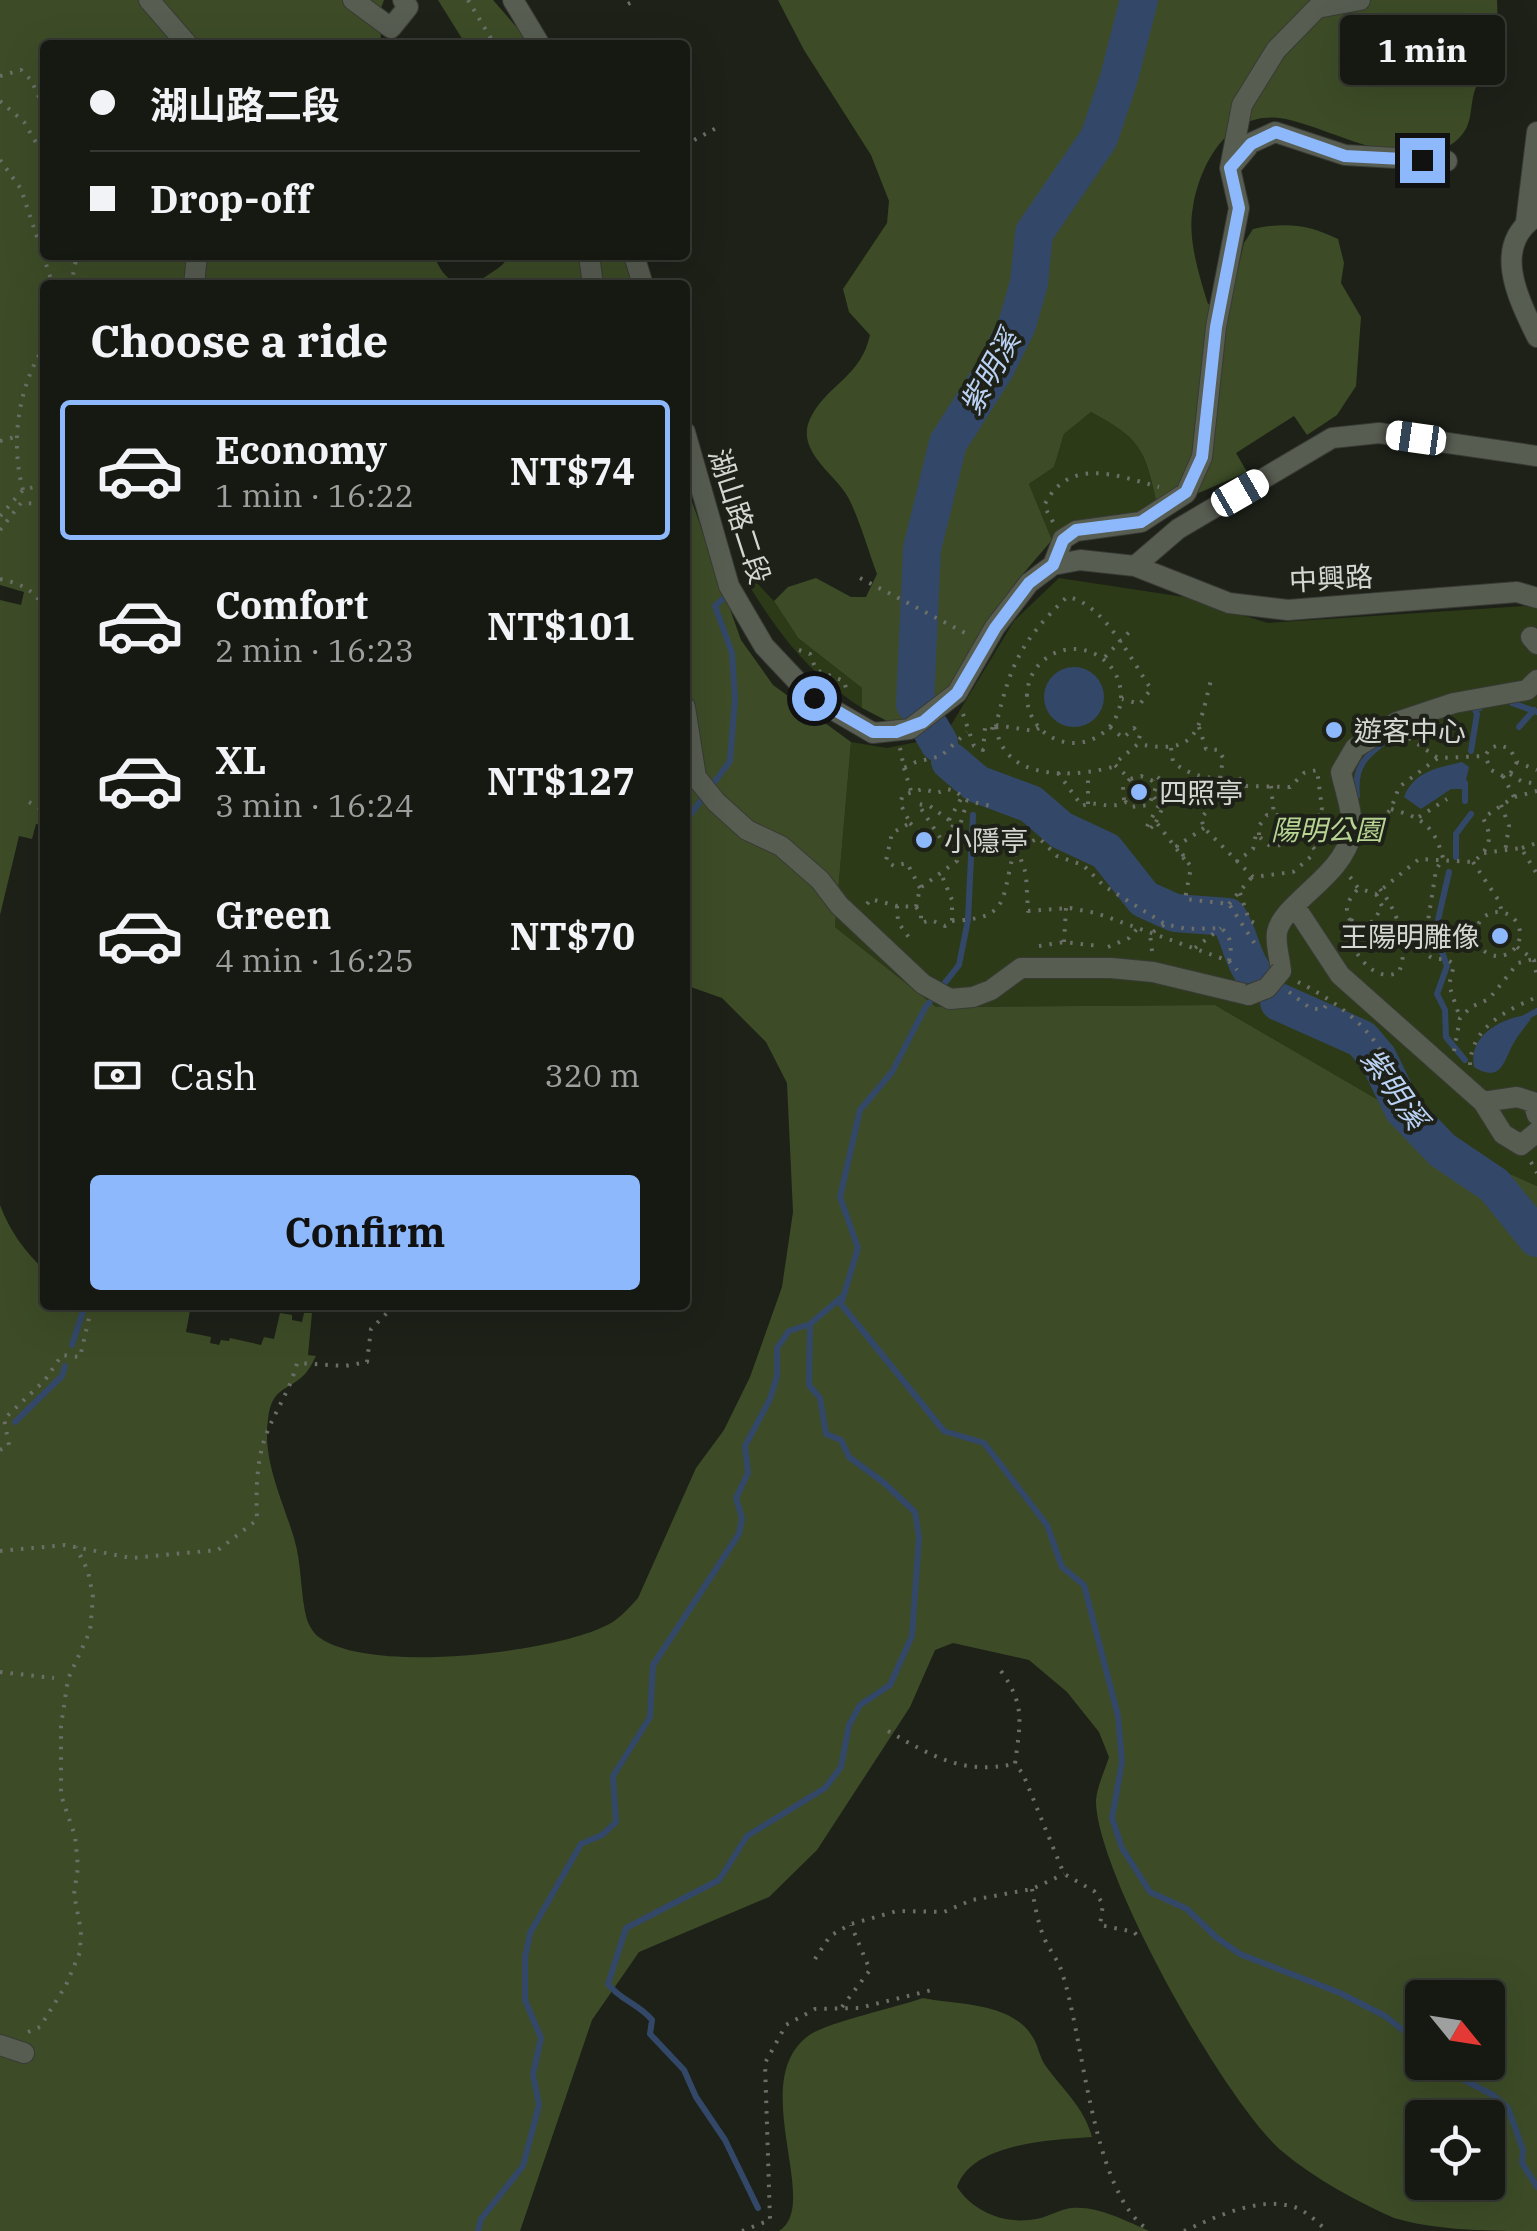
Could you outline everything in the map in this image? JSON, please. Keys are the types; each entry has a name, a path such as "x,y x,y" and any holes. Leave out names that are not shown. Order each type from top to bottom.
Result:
{"street":[{"path":"148,0 184,40"},
{"path":"353,0 391,28 408,6 403,0"},
{"path":"513,0 537,40"},
{"path":"1053,565 1063,540 1076,530 1141,522 1186,492 1202,457 1216,327 1239,208 1230,168 1242,105 1276,50 1318,8 1360,0"},
{"path":"1230,168 1251,144 1276,132 1345,156 1447,161"},
{"path":"1537,132 1532,219 1514,246 1510,272 1537,337"},
{"path":"896,732 923,722 957,693 995,628 1029,583 1053,565 1080,560 1135,566 1178,529 1332,438 1379,434 1537,456"},
{"name":"湖山路二段","path":"690,450 729,586 764,646 814,698 839,715 873,732 896,732"},
{"name":"中興路","path":"1135,566 1229,602 1288,610 1517,592 1537,598"},
{"path":"690,739 696,777 716,802 746,830 781,846 923,984 950,998 991,990 1021,968 1153,972 1248,996 1267,988 1282,971 1276,935 1282,918 1340,860 1352,830 1341,772 1355,748 1397,722 1454,703 1527,690 1537,680"},
{"path":"1296,908 1340,975 1483,1102 1504,1134 1521,1146 1537,1132"},
{"path":"1483,1102 1517,1097 1532,1102 1537,1116"}],"path":[{"path":"468,0 491,40"},
{"path":"628,4 636,0"},
{"path":"0,69 7,73"},
{"path":"0,76 21,70 40,99"},
{"path":"0,100 24,122 40,149"},
{"path":"690,142 718,127"},
{"path":"0,160 21,190 40,249"},
{"path":"43,260 50,280"},
{"path":"46,268 50,260"},
{"path":"23,490 15,437 17,415 40,358"},
{"path":"0,441 15,437"},
{"path":"1044,506 1051,490 1064,480 1101,472 1169,489 1178,498"},
{"path":"0,516 23,490 40,485"},
{"path":"0,530 21,503 40,504"},
{"path":"860,578 969,635"},
{"path":"0,580 33,591 40,602"},
{"path":"1116,766 1088,774 1038,772 1004,752 996,724 1007,679 1024,643 1067,597 1078,598 1120,638 1151,689 1140,704 1122,699"},
{"path":"1104,658 1133,628"},
{"path":"1075,648 1104,658 1114,670 1122,699 1110,728 1082,743 1051,738 1030,714 1029,682 1036,669 1060,651 1075,648"},
{"path":"1138,744 1171,748 1187,742 1199,726 1211,680"},
{"path":"957,693 974,746 983,750 985,728 992,730 996,724"},
{"path":"996,724 1034,731 1039,728"},
{"path":"1199,726 1206,749 1219,750 1222,758 1217,800 1201,818 1204,828 1253,877"},
{"path":"1110,728 1123,738 1134,728 1140,734 1138,744 1116,766"},
{"path":"896,732 911,792"},
{"path":"904,768 940,756 967,732"},
{"path":"1404,735 1438,758"},
{"path":"1485,756 1490,748 1500,745 1510,749 1517,762 1537,770"},
{"path":"1156,822 1191,867 1185,899 1209,904 1229,904 1253,877 1293,872 1317,852 1311,845 1322,808 1317,770 1304,773 1290,787 1246,786 1238,777 1204,778 1186,773 1173,762 1171,748"},
{"path":"1460,1018 1449,985 1454,965 1426,955 1424,946 1436,870 1443,858 1438,839 1419,817 1390,809 1399,787 1438,758 1485,756"},
{"path":"1485,756 1491,770 1503,776 1514,797"},
{"path":"1503,776 1510,774 1517,762"},
{"path":"1116,766 1130,779"},
{"path":"1058,773 1082,806 1113,808 1126,802"},
{"path":"1088,774 1088,804"},
{"path":"1510,774 1537,788"},
{"path":"1141,776 1152,781 1156,787 1149,805 1132,808 1122,797 1123,787 1130,779 1141,776"},
{"path":"1152,781 1156,776 1188,800 1196,796 1204,778"},
{"path":"1270,786 1274,815"},
{"path":"1378,891 1419,858 1473,862 1484,853 1490,832 1483,818 1514,797 1537,788"},
{"path":"920,832 910,823 900,803 911,792 924,789 937,793 947,789 968,801 995,807"},
{"path":"1154,798 1159,806 1146,828 1149,830 1171,790"},
{"path":"949,820 962,797"},
{"path":"1419,817 1447,799"},
{"path":"920,888 958,861 954,846 968,801"},
{"path":"29,802 40,808"},
{"path":"918,804 930,806 949,820 954,824 941,839 918,804"},
{"path":"1501,805 1509,826 1505,852"},
{"path":"1260,836 1259,826 1268,815 1280,814 1290,822 1292,832"},
{"path":"1236,862 1253,849 1256,834 1270,846 1282,845 1307,818 1320,815"},
{"path":"910,823 892,833 886,861 894,866 907,862 920,888 916,907"},
{"path":"1185,860 1177,846 1204,828"},
{"path":"950,833 957,838"},
{"path":"1229,960 1232,948 1228,934 1221,928 1187,929 1165,924 1104,886 1083,866 1058,856 1039,838 1017,848 1026,874 1028,912 1066,908 1096,914 1229,960 1238,970"},
{"path":"1484,853 1537,843"},
{"path":"1521,848 1534,863 1537,874"},
{"path":"854,920 871,899 916,907 921,923 931,920 946,926 952,921 982,920 999,908 1013,855 1019,854"},
{"path":"1340,860 1358,888 1378,891 1391,904 1402,938 1404,959 1399,972 1392,976 1375,972 1358,955 1346,936 1344,924 1350,920"},
{"path":"1473,862 1502,912"},
{"path":"940,872 952,900 952,921"},
{"path":"1358,888 1348,900 1346,913 1361,925 1374,921 1382,906 1378,891"},
{"path":"1240,894 1249,920 1276,935"},
{"path":"1229,904 1252,934 1257,951"},
{"path":"1064,942 1066,908"},
{"path":"1489,913 1512,916 1521,936 1517,946 1496,957 1485,953 1475,932 1480,921 1489,913"},
{"path":"1150,934 1165,924"},
{"path":"1041,946 1064,942 1108,947 1128,938 1137,928"},
{"path":"1195,948 1221,928"},
{"path":"1150,934 1153,972"},
{"path":"1402,938 1408,936 1424,946"},
{"path":"1517,946 1536,959"},
{"path":"1536,959 1537,978"},
{"path":"1454,1049 1460,1018 1471,1007 1489,999 1518,963 1536,959"},
{"path":"1282,971 1371,1034 1386,1061 1378,1064"},
{"path":"1289,992 1310,1008 1323,1010 1328,1002"},
{"path":"1470,1067 1470,1054 1486,1026 1501,1014 1537,997"},
{"path":"0,1450 9,1445 4,1418 46,1380 62,1355 80,1357 91,1310"},
{"path":"0,1552 65,1545 131,1558 218,1550 257,1520 260,1456 267,1432 290,1390 297,1363 345,1366 367,1362 371,1329 389,1310"},
{"path":"9,2049 40,2027 80,1952 81,1931 74,1894 78,1867 75,1836 61,1796 61,1726 68,1679 90,1631 93,1597 88,1571 76,1547"},
{"path":"1001,1671 1016,1691 1020,1714 1015,1764 1064,1874 1094,1891 1103,1904 1100,1925 1134,1932 1141,1940"},
{"path":"0,1672 54,1678"},
{"path":"888,1730 926,1752 970,1768 1015,1764"},
{"path":"815,1959 830,1936 851,1924 897,1912 944,1912 972,1900 1032,1889 1064,1874"},
{"path":"1032,1889 1044,1938 1060,1967 1089,2106 1115,2184 1138,2224 1150,2231"},
{"path":"842,2006 870,1970 851,1924"},
{"path":"742,2231 770,2220 765,2064 786,2025 816,2009 859,2008 932,1990"},
{"path":"1184,2231 1216,2216 1262,2205 1288,2205 1307,2213 1327,2231"}],"green space":[{"path":"0,0 384,0 380,11 381,40 40,40 40,260 436,260 452,280 40,280 40,825 36,824 32,839 19,836 0,915 0,600 21,605 24,592 0,585"},
{"path":"438,0 493,0 528,40 463,40"},
{"path":"778,0 1497,0 1494,46 1476,87 1467,126 1460,137 1442,150 1396,153 1299,122 1261,118 1231,132 1202,174 1193,207 1192,231 1208,304 1229,307 1244,243 1253,229 1296,226 1338,239 1344,263 1341,283 1361,317 1356,386 1337,415 1307,435 1294,416 1236,453 1247,472 1201,492 1157,504 1149,470 1138,447 1121,430 1091,412 1064,434 1054,467 1029,484 1052,540 1016,582 947,692 908,719 889,722 862,708 862,688 798,638 774,601 788,587 816,578 851,597 866,597 877,574 850,501 812,451 807,428 819,404 866,349 870,335 849,312 843,289 887,223 889,201 871,155 804,50"},
{"path":"506,260 628,260 634,280 480,280"},
{"path":"1091,412 1121,430 1138,447 1149,470 1157,504 1138,516 1093,523 1052,540 1029,484 1054,467 1064,434"},
{"path":"690,496 741,640 773,685 851,742 835,927 936,1007 1215,1005 1490,1165 1537,1186 1537,2231 1446,2228 1394,2218 1336,2189 1283,2152 1230,2088 1199,2039 1168,1985 1117,1878 1101,1834 1096,1800 1109,1757 1099,1732 1067,1692 1029,1660 953,1643 935,1650 910,1707 817,1850 769,1897 639,1952 592,2020 520,2231 0,2231 0,1205 18,1240 40,1265 40,1310 190,1310 186,1332 211,1337 210,1343 219,1345 221,1340 230,1338 261,1345 264,1337 274,1339 280,1313 302,1322 304,1313 312,1313 308,1355 316,1356 304,1375 273,1401 267,1434 275,1480 297,1548 307,1620 320,1638 345,1649 418,1657 460,1656 543,1645 603,1627 638,1598 696,1468 724,1430 750,1377 782,1287 793,1212 787,1083 766,1042 722,998 690,987"},
{"name":"陽明公園","path":"1059,578 1184,597 1268,623 1525,606 1537,609 1537,1186 1490,1165 1215,1005 936,1007 835,927 851,742 887,748 922,741 948,730 1014,621"},
{"path":"753,579 774,601 798,638 862,688 862,708 826,681 797,652 747,582"},
{"path":"923,1998 997,2011 1023,2025 1045,2065 1078,2107 1092,2137 1036,2142 996,2152 966,2172 957,2187 964,2196 983,2211 1005,2219 1029,2220 1082,2208 1112,2215 1149,2231 779,2231 790,2217 793,2195 783,2109 784,2080 792,2054 820,2029"}],"water":[{"path":"1074,667 1095,676 1104,697 1095,718 1074,727 1053,718 1044,697 1053,676"},
{"path":"1462,762 1469,767 1464,789 1451,789 1421,809 1404,797 1420,776"},
{"path":"1526,1015 1531,1019 1498,1070 1489,1073 1474,1067 1476,1046 1488,1031 1506,1020"}],"waterway":[{"name":"紫明溪","path":"915,704 922,549 948,443 995,369 1017,325 1029,283 1034,233 1099,138 1139,0"},
{"path":"690,815 730,761 735,699 732,653 715,606 724,598"},
{"path":"1512,703 1537,712"},
{"path":"1471,751 1477,714 1474,708 1480,708"},
{"path":"1519,727 1534,710"},
{"name":"紫明溪","path":"931,729 939,743"},
{"path":"1357,796 1356,784 1365,759 1395,734"},
{"name":"紫明溪","path":"950,761 977,784 1031,804 1061,830 1106,851 1144,899 1175,913 1228,917 1254,974"},
{"path":"1465,783 1465,801"},
{"name":"紫明溪","path":"977,784 977,790"},
{"path":"1456,857 1456,834 1471,814"},
{"path":"973,815 968,920 959,965 925,1008 892,1072 860,1110 840,1197 858,1248 841,1304 944,1431 984,1443 1047,1525 1062,1567 1084,1585 1118,1716 1122,1762 1112,1818 1122,1848 1150,1892 1187,1909 1240,1954 1340,1993 1385,2016 1405,2032"},
{"path":"1449,872 1435,933 1447,966 1437,994 1445,1010 1446,1037 1465,1060"},
{"name":"紫明溪","path":"1279,1002 1362,1039 1378,1058 1403,1109 1442,1150 1494,1185 1537,1238"},
{"path":"1521,1020 1537,1011"},
{"path":"478,2231 481,2219 523,2166 539,2105 533,2074 541,2038 525,2000 525,1958 530,1933 581,1844 602,1835 616,1822 613,1776 650,1717 653,1665 739,1534 742,1518 736,1498 748,1473 745,1446 770,1399 777,1376 777,1348 789,1331 810,1324 843,1296"},
{"path":"72,1345 83,1310"},
{"path":"758,2208 725,2140 696,2097 684,2070 650,2034 652,2020 608,1984 626,1928 719,1880 747,1836 825,1788 841,1767 849,1725 860,1705 890,1685 912,1636 919,1537 915,1512 849,1457 841,1440 826,1434 820,1398 809,1385 810,1324"},
{"path":"15,1422 62,1376 65,1366"},
{"path":"1464,2080 1508,2108 1523,2150 1522,2163 1537,2187"}],"place":[{"name":"遊客中心","path":"1334,730"},
{"name":"四照亭","path":"1139,792"},
{"name":"小隱亭","path":"924,840"},
{"name":"王陽明雕像","path":"1500,936"}],"route":[{"path":"814,698 873,732 896,732 923,722 957,693 995,628 1029,583 1053,565 1063,540 1076,530 1141,522 1186,492 1202,457 1216,327 1239,208 1230,168 1251,144 1276,132 1345,156 1422,160"}]}
